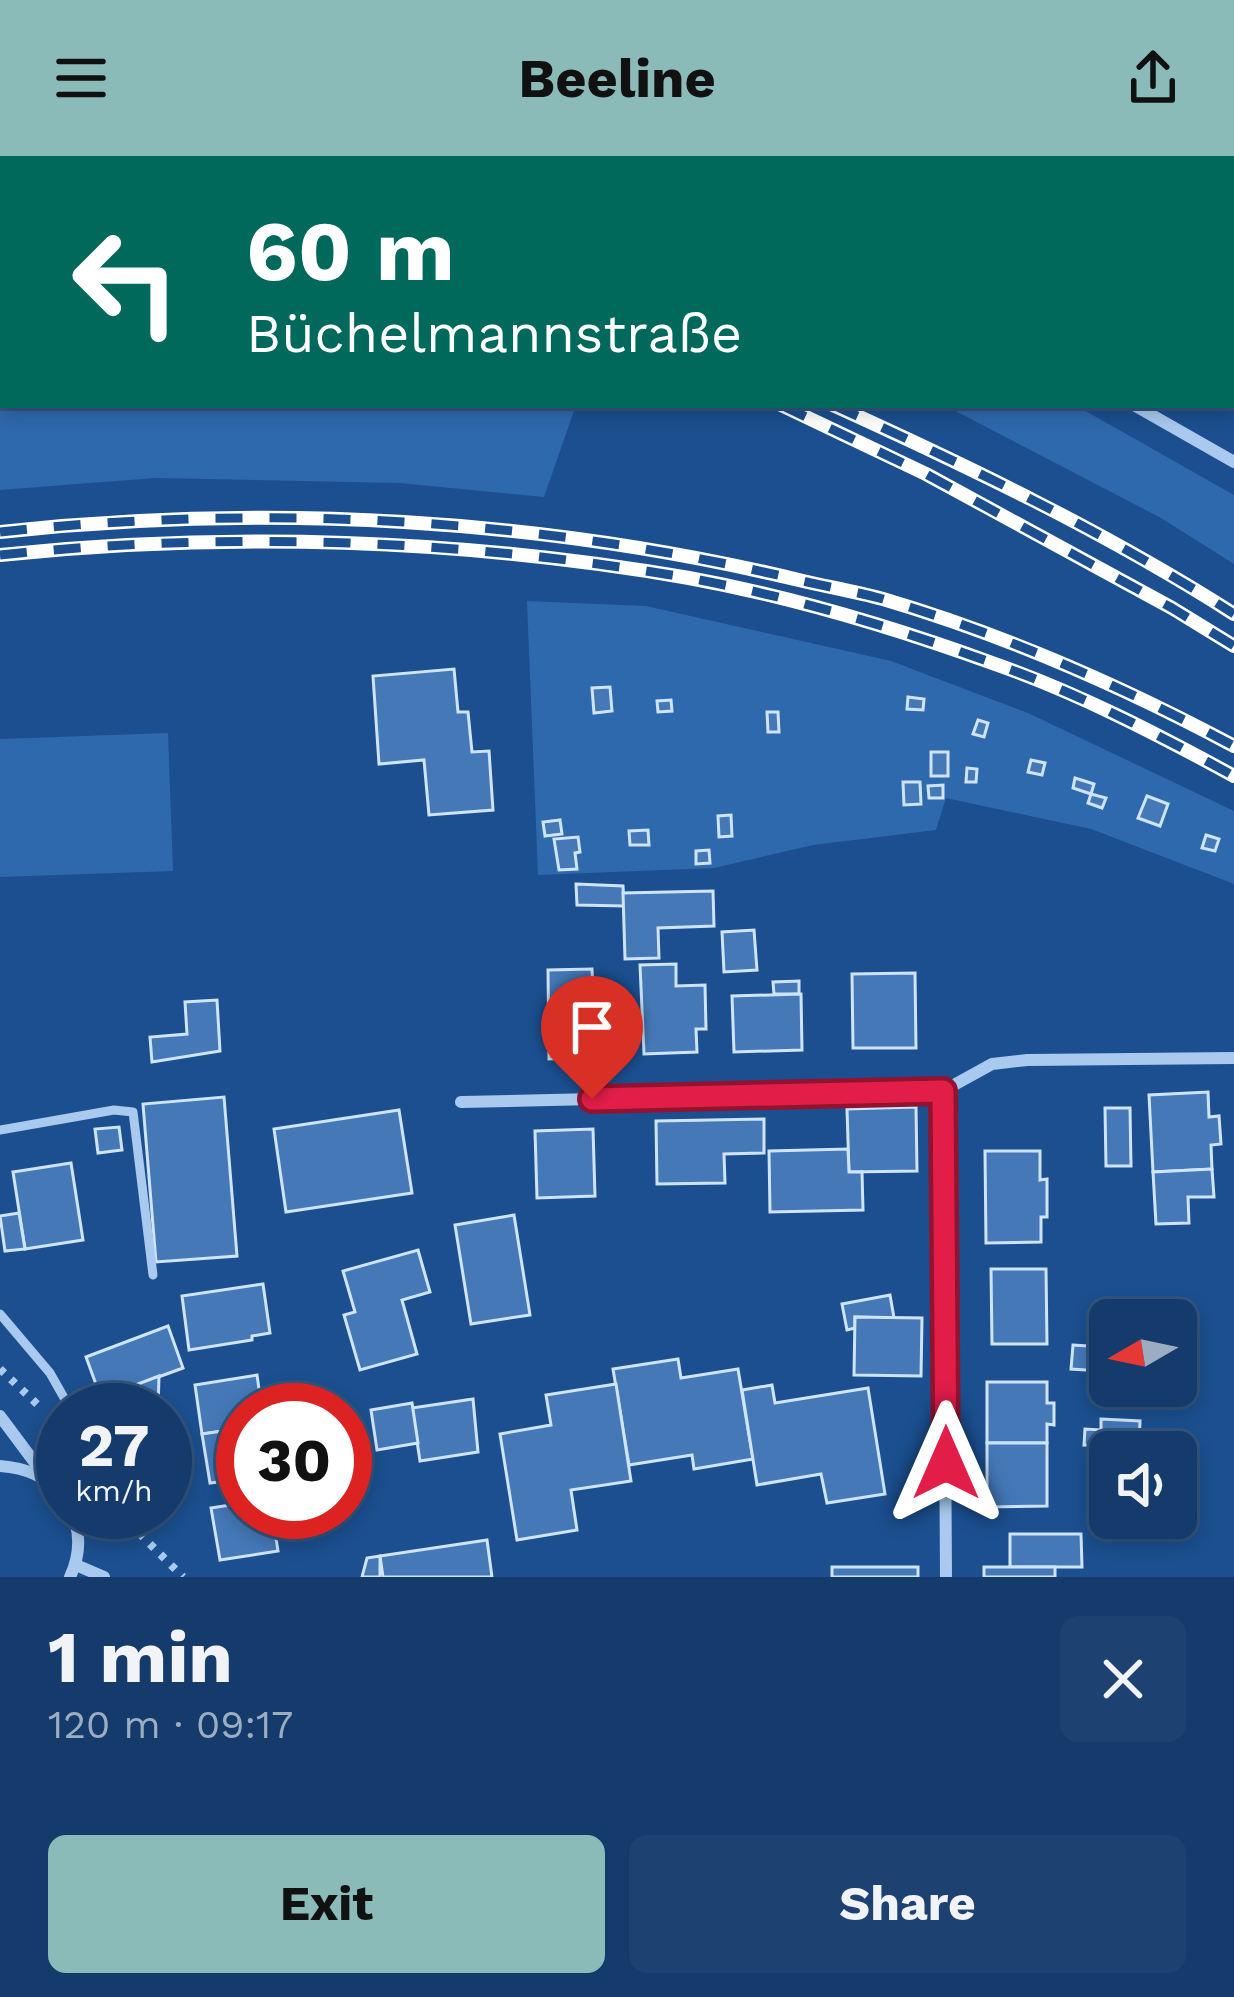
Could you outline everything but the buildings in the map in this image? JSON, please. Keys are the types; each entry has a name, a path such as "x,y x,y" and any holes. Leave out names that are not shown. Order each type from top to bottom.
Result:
{"street":[{"path":"1139,408 1234,462"},
{"path":"460,1102 943,1091 992,1064 1234,1058"},
{"path":"943,1091 946,1577"},
{"path":"0,1416 36,1464"},
{"path":"0,1466 36,1474"},
{"path":"79,1539 73,1571 104,1577"}],"lane":[{"path":"0,1130 114,1110 134,1112 153,1275"},
{"path":"0,1314 56,1383"}],"path":[{"path":"0,1369 36,1404"},
{"path":"145,1539 183,1577"}],"shaded area":[{"path":"0,408 575,408 544,497 399,483 155,478 0,490"},
{"path":"950,408 1080,408 1234,495 1234,564 1161,518"},
{"path":"527,601 646,606 891,661 1028,713 1234,811 1234,884 1091,829 946,798 936,830 813,845 714,868 538,875"},
{"path":"168,733 173,871 0,877 0,739"}],"railway":[{"path":"787,408 926,474 1234,646"},
{"path":"840,408 1037,502 1234,614"},
{"path":"0,532 201,519 404,522 505,530 705,560 873,596 929,613 1106,683 1234,746"},
{"path":"0,555 172,543 345,543 518,555 689,578 844,615 995,664 1117,715 1234,776"}],"route":[{"path":"592,1099 943,1091 946,1463"}]}
